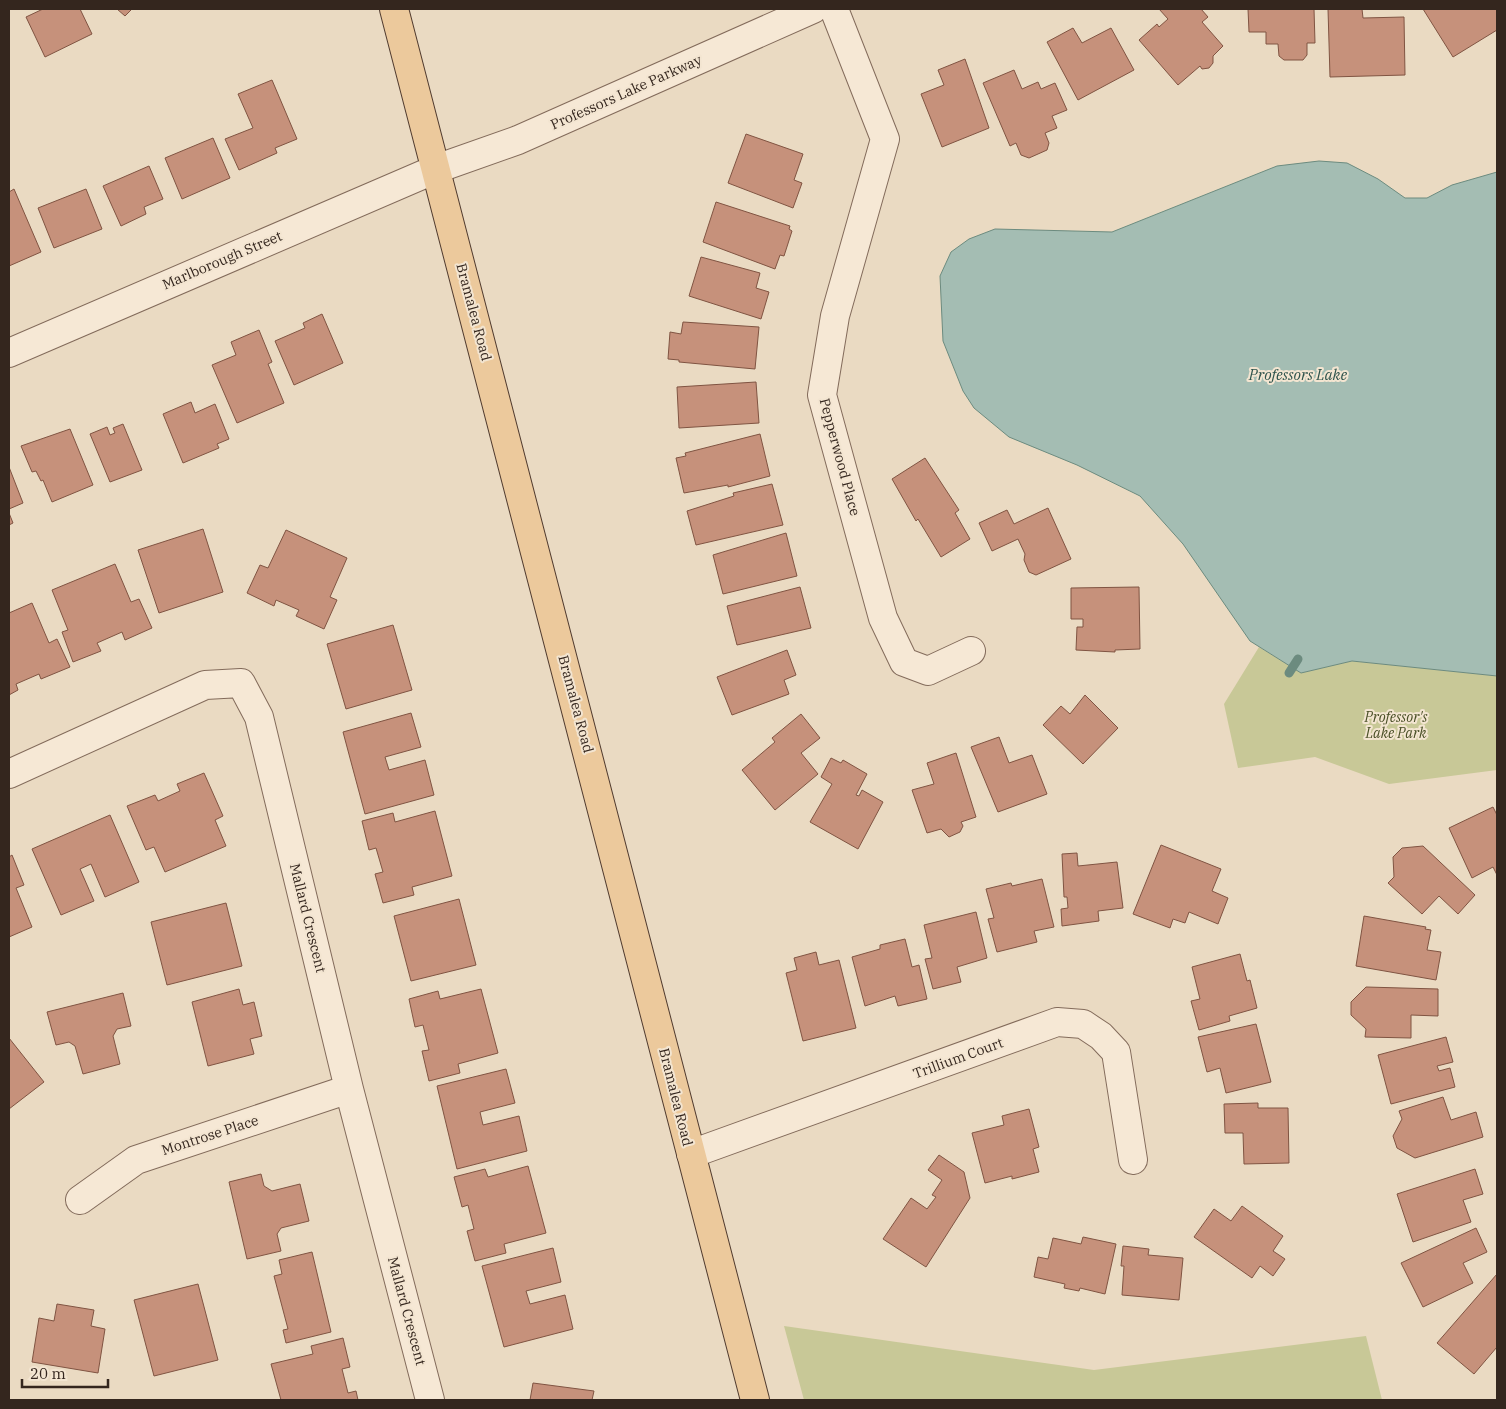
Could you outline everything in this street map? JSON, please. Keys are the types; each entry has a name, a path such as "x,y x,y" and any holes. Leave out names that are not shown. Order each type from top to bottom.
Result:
{"main road":[{"name":"Bramalea Road","path":"394,9 755,1400"}],"street":[{"name":"Professors Lake Parkway","path":"436,168 518,140 814,9"},
{"name":"Pepperwood Place","path":"834,9 885,139 835,316 822,396 883,618 904,662 928,671 971,651"},
{"name":"Marlborough Street","path":"9,353 436,168"},
{"name":"Mallard Crescent","path":"9,774 205,684 241,683 259,717 349,1089 430,1400"},
{"name":"Trillium Court","path":"691,1154 1057,1022 1083,1024 1101,1036 1116,1052 1133,1160"},
{"name":"Montrose Place","path":"80,1200 136,1160 349,1089"}],"green space":[{"name":"Professor's Lake Park","path":"1259,647 1301,673 1352,661 1497,676 1497,770 1389,784 1315,757 1238,768 1224,704"},
{"path":"784,1326 1094,1370 1366,1336 1382,1400 804,1400"}],"water":[{"name":"Professors Lake","path":"1319,161 1347,163 1378,179 1405,198 1427,198 1452,185 1497,172 1497,676 1352,661 1301,673 1250,641 1183,544 1140,496 1077,465 1009,437 974,408 963,391 943,341 940,276 951,252 969,239 995,229 1112,232 1277,166"}],"building":[{"path":"43,9 80,9 92,34 45,57 26,17"},
{"path":"117,9 132,9 125,16"},
{"path":"1159,9 1201,9 1208,17 1202,22 1223,46 1213,56 1213,63 1209,68 1202,69 1200,66 1178,85 1139,40 1157,24 1159,27 1168,19"},
{"path":"1248,9 1314,9 1315,43 1307,43 1307,55 1303,60 1284,60 1279,56 1278,44 1266,44 1266,32 1249,32"},
{"path":"1328,9 1362,9 1363,18 1404,17 1405,75 1330,77"},
{"path":"1423,9 1497,9 1497,30 1453,57"},
{"path":"1073,28 1082,43 1111,28 1134,70 1078,100 1047,42"},
{"path":"965,59 989,128 942,147 921,94 944,85 938,70"},
{"path":"1014,70 1022,89 1038,82 1041,89 1055,83 1067,110 1052,116 1057,128 1045,133 1049,143 1047,150 1029,158 1021,155 1016,143 1010,146 983,83"},
{"path":"272,80 297,139 275,148 277,153 239,170 225,139 253,128 238,94"},
{"path":"746,134 803,154 794,180 802,183 793,208 728,183"},
{"path":"213,138 230,178 182,199 165,158"},
{"path":"149,166 163,199 144,207 146,214 121,226 103,186"},
{"path":"14,189 41,252 9,266 9,192"},
{"path":"86,189 102,229 54,248 38,208"},
{"path":"716,202 790,226 789,229 792,231 784,256 780,255 775,269 703,242"},
{"path":"701,257 760,273 756,288 769,292 761,319 689,296"},
{"path":"322,314 343,363 294,385 275,341 305,328 303,323"},
{"path":"683,322 759,327 755,369 679,362 679,360 668,359 670,332 681,334"},
{"path":"259,330 272,362 268,364 284,403 237,423 212,365 236,355 231,342"},
{"path":"756,382 759,423 679,428 677,387"},
{"path":"191,402 195,413 215,404 229,439 217,444 219,448 183,463 163,414"},
{"path":"123,424 142,470 110,482 90,434 107,427 110,435 115,433 113,428"},
{"path":"70,429 93,485 52,502 43,480 41,481 36,471 32,472 21,446"},
{"path":"760,434 770,476 728,487 728,485 684,493 676,458 686,456 685,453"},
{"path":"925,458 959,510 955,513 970,539 941,557 918,519 916,521 892,479"},
{"path":"9,467 23,503 9,509"},
{"path":"772,484 783,525 696,545 687,511 734,496 733,493"},
{"path":"1048,508 1071,559 1036,575 1029,572 1024,560 1025,554 1018,539 992,551 979,523 1007,510 1014,524"},
{"path":"9,513 13,523 9,525"},
{"path":"203,529 223,592 159,613 138,550"},
{"path":"286,530 347,558 330,597 337,600 324,629 296,616 299,610 276,600 274,606 247,593 260,565 268,568"},
{"path":"786,533 797,576 723,594 713,555"},
{"path":"115,564 131,602 139,599 152,628 125,640 122,632 97,643 101,651 73,662 62,632 68,630 52,590"},
{"path":"800,587 811,628 737,645 727,606"},
{"path":"1139,587 1140,649 1115,650 1115,652 1076,650 1077,627 1083,627 1083,619 1071,619 1071,588"},
{"path":"32,603 49,643 57,639 70,667 41,679 39,674 16,684 18,690 9,695 9,613"},
{"path":"393,625 412,690 346,709 327,644"},
{"path":"787,650 796,675 784,680 789,694 732,715 717,677"},
{"path":"1085,695 1118,728 1083,764 1043,725 1061,706 1070,714"},
{"path":"411,713 421,747 385,757 389,770 425,760 434,795 365,814 343,732"},
{"path":"801,714 820,738 801,753 818,774 775,810 742,770 775,742 772,738"},
{"path":"999,737 1009,763 1032,755 1047,794 998,812 971,747"},
{"path":"956,753 976,817 961,822 963,826 960,832 949,837 941,829 927,833 912,790 934,784 927,763"},
{"path":"831,758 841,763 843,760 867,774 856,795 859,796 862,790 883,802 858,849 810,822 832,784 821,777"},
{"path":"204,773 223,816 215,820 226,846 165,872 154,847 146,850 127,806 155,795 158,801 180,791 177,784"},
{"path":"1493,807 1497,815 1497,875 1493,867 1472,878 1449,828"},
{"path":"435,811 452,876 412,887 414,895 383,903 375,874 383,872 376,848 369,850 362,821 393,813 395,822"},
{"path":"110,815 139,882 105,897 91,864 80,869 94,901 61,915 32,849"},
{"path":"1161,845 1221,869 1212,891 1228,898 1218,924 1189,912 1185,923 1173,919 1170,928 1133,914"},
{"path":"1423,846 1475,895 1458,914 1439,896 1422,914 1388,883 1394,877 1393,857 1402,848"},
{"path":"1077,853 1078,866 1117,862 1123,908 1098,911 1099,921 1062,926 1061,909 1068,908 1067,897 1064,897 1062,854"},
{"path":"12,855 24,885 16,888 32,927 9,937 9,857"},
{"path":"1042,879 1054,927 1034,931 1037,942 997,952 988,919 994,918 986,889 1011,883 1012,886"},
{"path":"459,899 476,965 411,981 394,916"},
{"path":"226,903 242,966 167,985 151,922"},
{"path":"976,912 987,958 957,967 961,982 933,989 925,959 932,958 924,925"},
{"path":"1364,916 1426,927 1425,929 1431,930 1427,950 1441,952 1436,980 1356,966"},
{"path":"905,939 912,967 919,965 927,999 898,1006 895,996 865,1006 852,957 880,949 880,945"},
{"path":"816,952 819,965 839,960 856,1028 803,1041 786,973 797,970 794,958"},
{"path":"1240,954 1247,981 1250,980 1257,1008 1229,1016 1230,1021 1199,1030 1191,1001 1200,999 1192,967"},
{"path":"1366,987 1438,989 1438,1016 1411,1015 1411,1038 1365,1037 1366,1029 1351,1015 1351,1002"},
{"path":"239,989 243,1005 254,1002 262,1036 250,1039 254,1054 208,1066 192,1002"},
{"path":"481,989 498,1053 458,1064 460,1073 429,1081 422,1051 429,1050 423,1025 415,1027 409,999 438,991 440,999"},
{"path":"123,993 131,1026 117,1029 113,1036 120,1064 83,1074 75,1046 69,1042 56,1045 47,1012"},
{"path":"1256,1024 1271,1082 1226,1093 1220,1068 1207,1072 1198,1037"},
{"path":"1446,1037 1453,1062 1437,1066 1439,1071 1450,1068 1455,1087 1391,1104 1378,1055"},
{"path":"9,1038 44,1082 9,1109"},
{"path":"506,1069 515,1103 480,1112 483,1125 519,1116 527,1151 457,1169 437,1086"},
{"path":"1443,1097 1451,1120 1476,1112 1483,1137 1415,1158 1397,1148 1393,1136 1402,1119 1399,1111"},
{"path":"1258,1103 1258,1108 1288,1108 1289,1163 1244,1164 1243,1133 1225,1133 1224,1104"},
{"path":"1029,1109 1039,1147 1033,1149 1039,1172 985,1183 972,1133 1004,1125 1002,1116"},
{"path":"939,1155 964,1172 970,1198 926,1267 883,1239 911,1198 927,1209 936,1197 932,1195 942,1180 928,1170"},
{"path":"528,1166 546,1233 504,1244 506,1253 475,1261 467,1231 474,1229 468,1205 462,1207 454,1177 485,1169 488,1177"},
{"path":"1475,1169 1483,1194 1463,1200 1471,1222 1413,1242 1397,1194"},
{"path":"261,1174 264,1186 272,1191 300,1184 309,1221 281,1228 277,1234 281,1251 247,1259 229,1182"},
{"path":"1242,1206 1283,1236 1273,1251 1285,1259 1273,1276 1260,1266 1252,1278 1194,1237 1214,1209 1231,1221"},
{"path":"1476,1228 1487,1252 1463,1263 1473,1283 1423,1307 1401,1263"},
{"path":"1083,1237 1116,1244 1105,1294 1080,1288 1079,1291 1064,1288 1065,1284 1034,1277 1038,1257 1048,1259 1053,1238 1081,1244"},
{"path":"1123,1246 1149,1249 1148,1255 1183,1258 1179,1300 1122,1295 1124,1266 1121,1266"},
{"path":"553,1248 561,1282 526,1291 530,1304 565,1295 573,1329 504,1347 482,1266"},
{"path":"312,1252 331,1332 286,1343 283,1330 288,1329 274,1276 282,1274 279,1260"},
{"path":"1497,1274 1497,1347 1474,1374 1437,1343"},
{"path":"198,1284 218,1360 154,1376 134,1300"},
{"path":"57,1304 94,1310 91,1326 105,1329 98,1373 32,1362 39,1318 54,1321"},
{"path":"343,1338 350,1367 342,1369 348,1393 356,1391 358,1400 281,1400 271,1364 313,1354 311,1346"},
{"path":"533,1383 594,1391 592,1400 530,1400"}],"waterway":[{"path":"1289,673 1298,659"}]}
